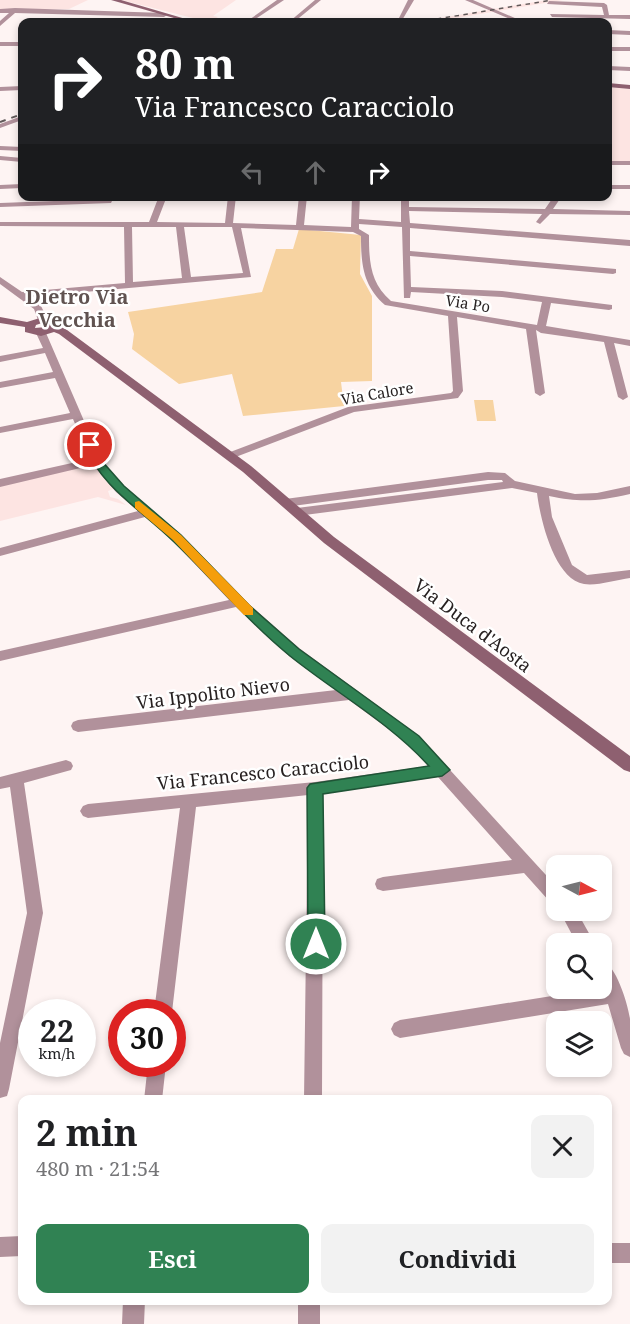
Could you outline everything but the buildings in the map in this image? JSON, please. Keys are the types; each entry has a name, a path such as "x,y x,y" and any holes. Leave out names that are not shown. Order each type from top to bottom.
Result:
{"street":[{"path":"114,0 170,18"},
{"path":"254,18 281,0"},
{"path":"296,18 318,0"},
{"path":"401,18 411,0"},
{"path":"468,0 511,18"},
{"path":"549,3 568,0"},
{"path":"549,3 604,5 608,17"},
{"path":"549,3 553,18"},
{"path":"0,24 15,10"},
{"path":"137,13 146,10"},
{"path":"0,11 164,15"},
{"path":"580,18 630,17"},
{"path":"612,32 630,33"},
{"path":"0,44 18,44"},
{"path":"612,49 630,49"},
{"path":"612,68 630,69"},
{"path":"0,82 18,81"},
{"path":"612,85 630,87"},
{"path":"0,89 18,88"},
{"path":"0,128 18,120"},
{"path":"0,128 18,128"},
{"path":"0,148 18,149"},
{"path":"0,158 18,160"},
{"path":"612,163 630,163"},
{"path":"0,187 18,186"},
{"path":"612,187 630,188"},
{"path":"0,205 27,201"},
{"path":"25,222 34,201"},
{"path":"153,223 161,201"},
{"path":"20,295 248,275 233,225 232,201"},
{"path":"300,226 302,201"},
{"path":"355,225 356,201"},
{"path":"405,201 408,308"},
{"path":"540,222 554,201"},
{"path":"405,209 630,213"},
{"path":"0,224 25,222 300,226 405,225 630,243"},
{"path":"128,223 129,285"},
{"path":"180,224 187,279"},
{"name":"Via Po","path":"355,225 365,235 366,274 369,282 388,303 452,316 630,343"},
{"path":"406,253 613,271"},
{"name":"Via Duca d'Aosta","path":"0,280 38,308 41,327 63,332 229,456 329,540 630,765"},
{"path":"407,290 547,299 609,307"},
{"path":"540,393 536,329 547,299"},
{"name":"Via Calore","path":"229,456 352,409 454,396 458,391 452,316"},
{"path":"0,320 41,327 48,350 96,461 120,489 177,537 239,602 294,652 414,740 546,886"},
{"path":"608,339 623,397"},
{"path":"0,359 48,350"},
{"path":"0,386 59,374"},
{"path":"0,430 77,415"},
{"path":"0,483 96,461"},
{"path":"285,502 488,476 505,477 512,484"},
{"path":"297,512 512,484 575,498 597,497 630,490"},
{"path":"543,492 546,517 567,568 585,580 630,574"},
{"path":"0,552 148,512"},
{"path":"0,657 239,602"},
{"name":"Via Ippolito Nievo","path":"78,726 352,694"},
{"path":"0,1089 35,913 8,781 66,766"},
{"name":"Via Francesco Caracciolo","path":"88,811 315,788 442,770"},
{"path":"314,1095 317,849 315,788"},
{"path":"165,999 189,800"},
{"path":"383,884 528,865"},
{"path":"612,990 630,1048"},
{"path":"400,1029 614,994"},
{"path":"154,1095 156,1077"},
{"path":"0,1247 18,1246"},
{"path":"612,1253 630,1253"},
{"path":"133,1324 134,1305"},
{"path":"309,1305 309,1324"}],"shaded area":[{"path":"0,0 88,0 69,9 0,9"},
{"path":"121,0 236,0 213,16 218,17 216,18 193,18"},
{"path":"547,0 563,0 457,18 441,18"},
{"path":"612,87 630,89 630,162 612,162"},
{"path":"299,229 361,235 360,274 372,296 372,381 341,382 344,406 243,416 232,374 179,384 132,349 134,334 128,312 262,292 276,249 293,249"},
{"path":"474,400 493,400 496,421 477,421"},
{"path":"92,459 122,486 108,491 110,497 126,505 98,497 0,521 0,480"}],"railway":[{"path":"443,18 552,0"},
{"path":"0,122 18,115"}],"slow traffic":[{"path":"139,505 177,537 249,612"}],"district":[{"name":"Dietro Via Vecchia","path":"77,308"}],"route":[{"path":"90,445 96,461 120,489 177,537 245,608 294,652 414,740 442,770 315,788 317,802 316,944"}]}
